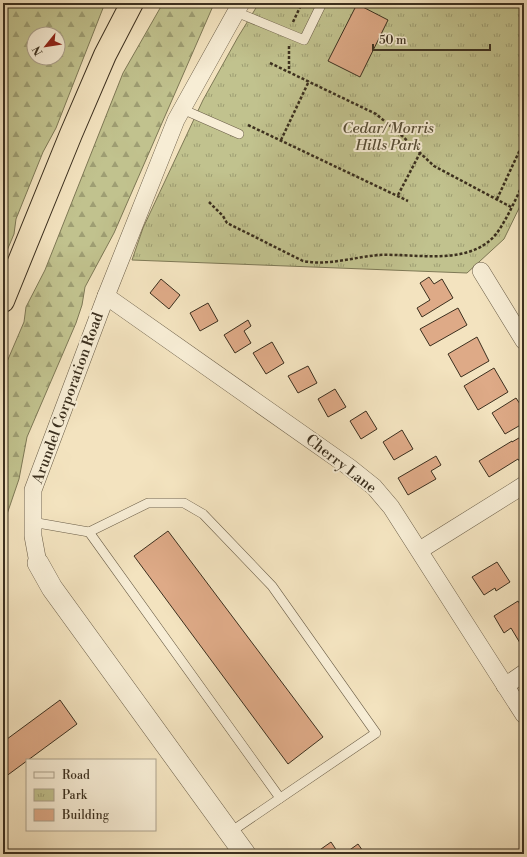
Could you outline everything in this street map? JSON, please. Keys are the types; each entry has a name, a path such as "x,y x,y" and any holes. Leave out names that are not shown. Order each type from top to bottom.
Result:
{"highway":[{"path":"3,301 105,54 132,3"}],"street":[{"name":"Arundel Corporation Road","path":"239,7 176,120 106,296 33,490 32,522 38,563 52,588 245,854"},
{"path":"480,271 524,341"},
{"name":"Cherry Lane","path":"106,296 356,472 374,487 391,507 420,550 524,715"},
{"path":"420,550 524,485"},
{"path":"505,686 524,673"}],"lane":[{"path":"239,7 304,40 322,3"},
{"path":"182,109 239,134"},
{"path":"32,522 89,532 148,503 184,502 203,514 272,586 376,733 229,833"},
{"path":"89,532 280,798"}],"path":[{"path":"270,63 376,114 434,166 511,207"},
{"path":"280,140 309,81"},
{"path":"244,123 408,201"},
{"path":"497,199 524,141"},
{"path":"398,195 420,153"},
{"path":"209,202 227,222 303,261 313,263 329,262 364,256 385,255 452,255 472,251 488,243 498,231 524,182"}],"green space":[{"path":"3,3 105,3 56,128 43,152 16,219 14,234 3,260"},
{"path":"163,3 216,3 213,6 114,233 85,287 82,305 76,323 27,437 19,479 3,526 3,371 24,322 26,307 45,270 123,73"},
{"name":"Cedar/ Morris Hills Park","path":"259,3 524,3 524,198 504,239 467,273 132,260 143,228 203,100"}],"building":[{"path":"357,4 388,20 360,77 328,61"},
{"path":"429,277 434,284 442,279 453,298 422,317 417,308 430,300 420,283"},
{"path":"161,279 180,295 169,309 150,293"},
{"path":"208,303 218,321 200,331 190,313"},
{"path":"458,308 467,325 430,346 420,329"},
{"path":"248,320 251,326 244,331 251,343 235,353 224,335"},
{"path":"477,337 489,361 461,377 448,354"},
{"path":"272,342 284,363 266,374 253,353"},
{"path":"308,366 317,383 298,393 288,376"},
{"path":"494,368 508,392 478,410 464,386"},
{"path":"335,389 346,407 328,417 318,399"},
{"path":"516,398 524,410 524,423 505,434 492,413"},
{"path":"366,411 377,429 361,439 350,421"},
{"path":"402,430 413,449 394,460 383,442"},
{"path":"524,435 524,467 518,459 489,477 479,461"},
{"path":"436,456 441,465 431,471 436,479 408,495 398,478"},
{"path":"168,531 323,737 288,764 134,556"},
{"path":"497,562 510,582 496,591 495,588 484,595 472,577"},
{"path":"518,601 522,608 524,607 523,648 511,628 504,633 494,616"},
{"path":"60,700 77,724 29,759 26,759 26,762 5,777 3,774 3,742"},
{"path":"331,842 339,854 314,854"},
{"path":"358,844 365,854 344,854"}]}
